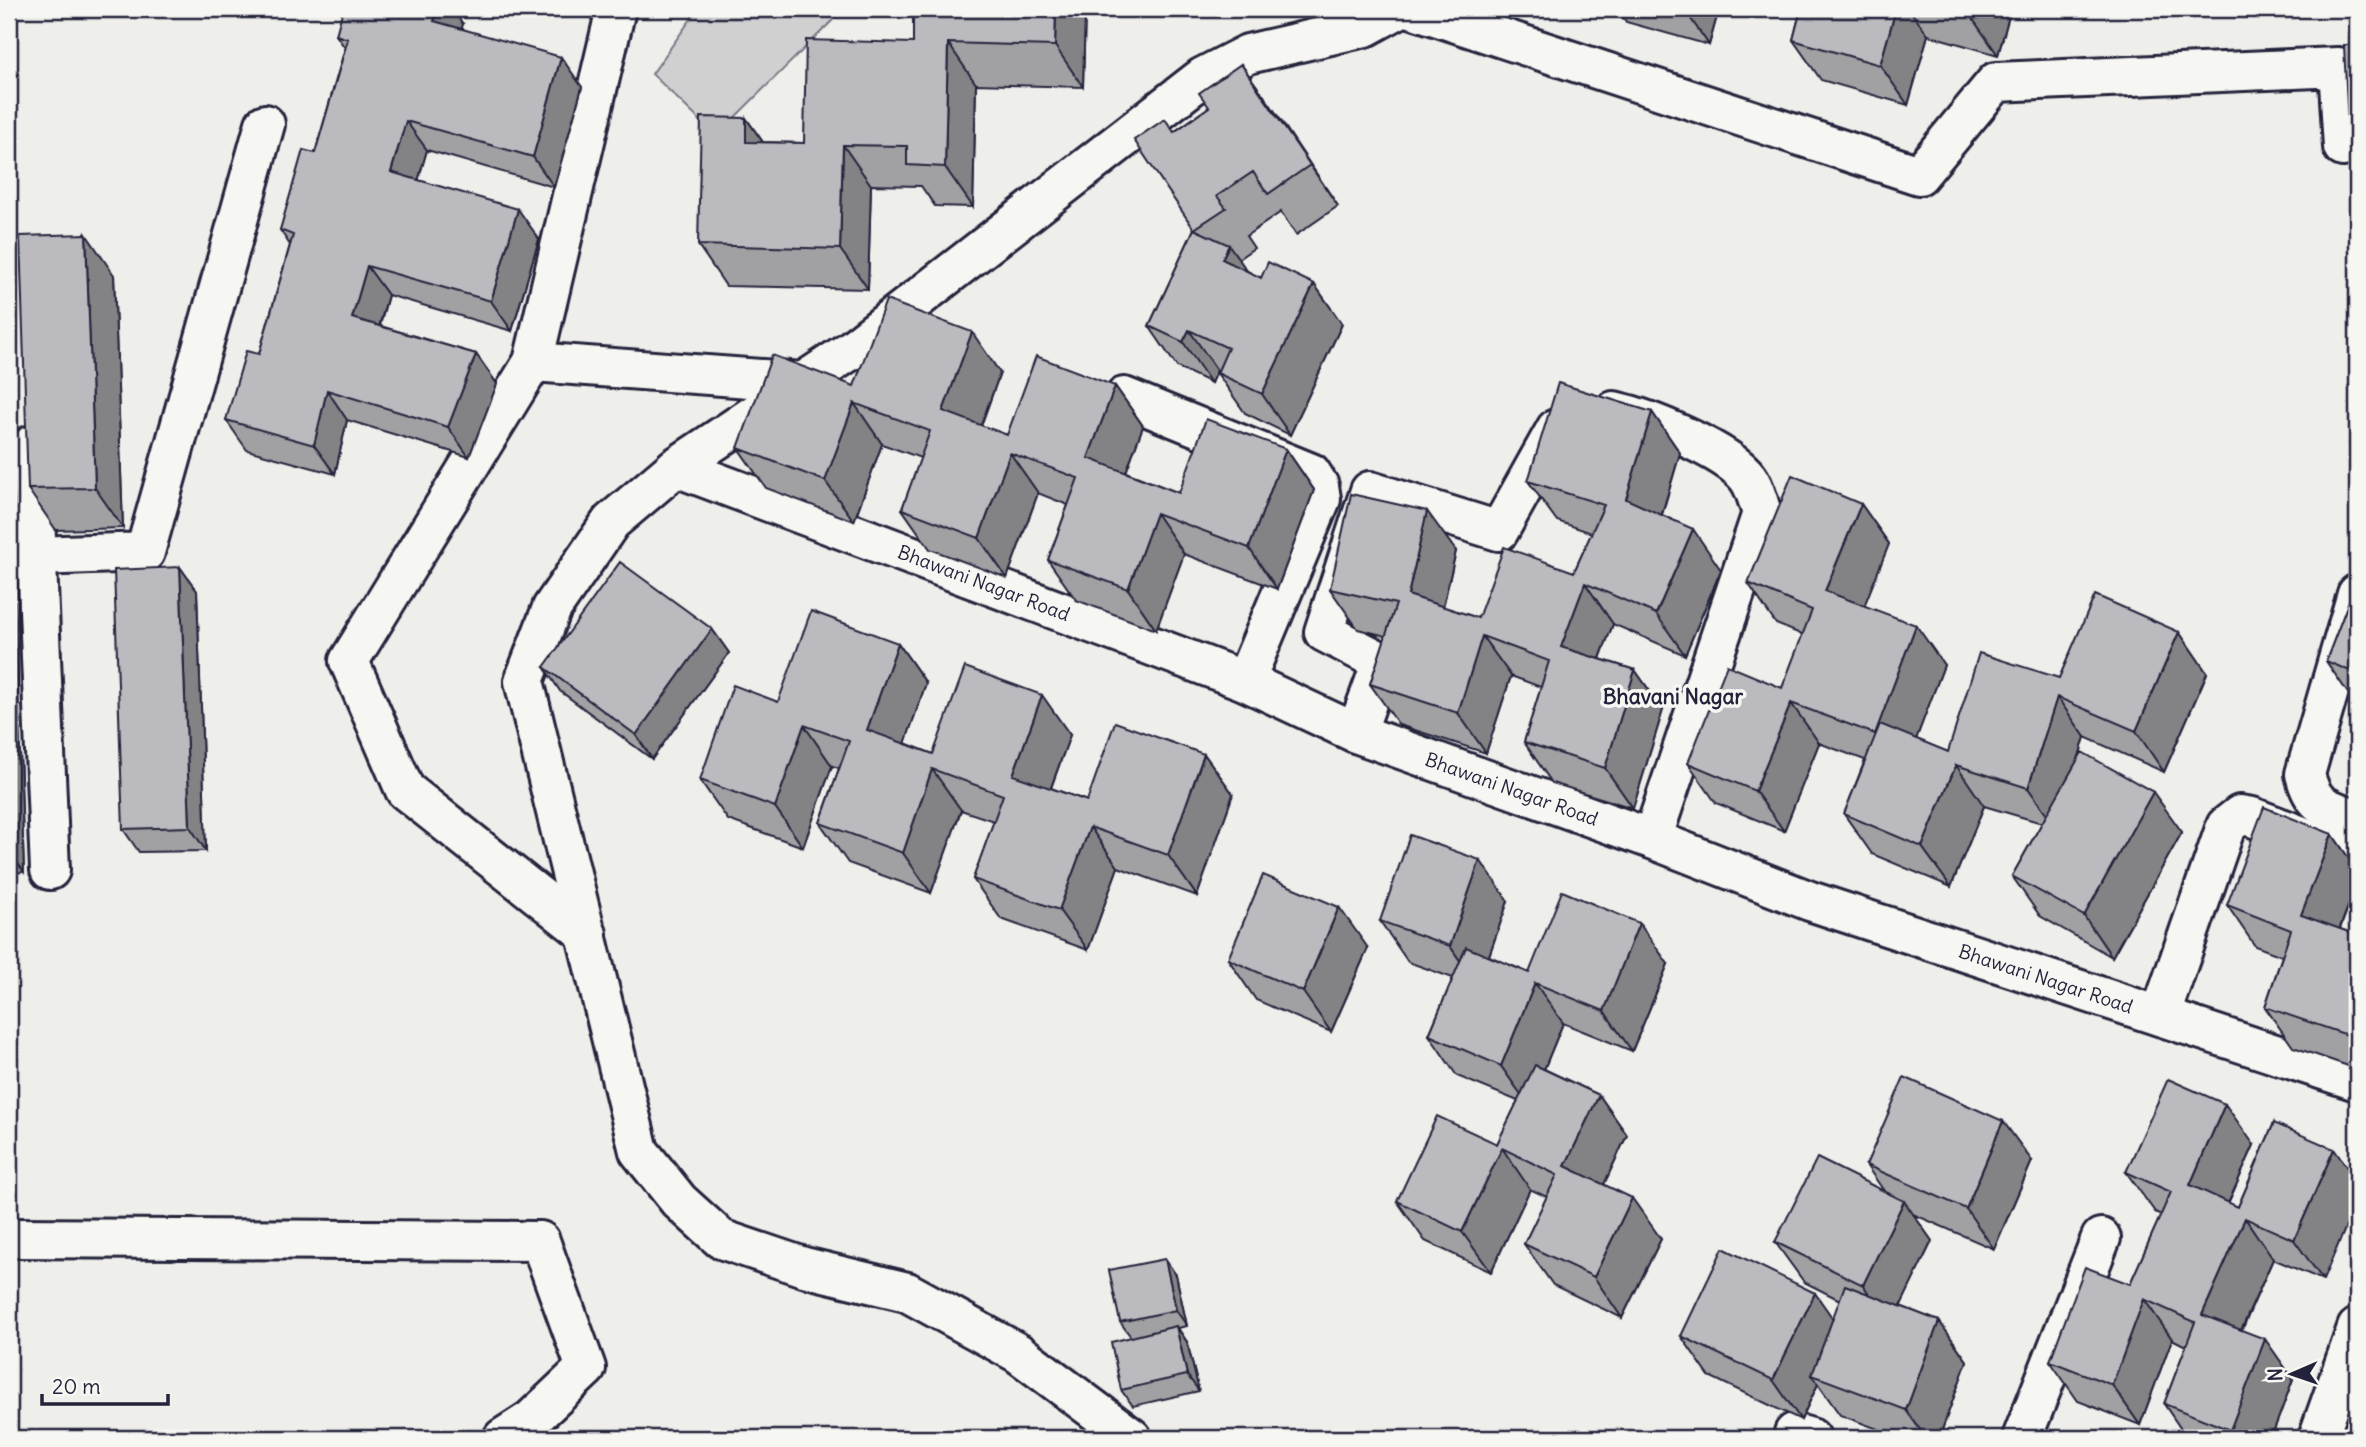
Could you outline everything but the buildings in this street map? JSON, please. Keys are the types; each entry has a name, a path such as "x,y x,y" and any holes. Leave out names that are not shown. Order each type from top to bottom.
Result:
{"street":[{"path":"587,933 405,790 349,661 533,362 616,9"},
{"path":"1132,1438 1018,1353 907,1292 804,1267 721,1239 679,1201 639,1151 524,681 552,608 611,522 676,467 855,348 1203,77 1248,54 1365,27 1398,9"},
{"path":"1414,9 1919,175 1996,82 2338,67 2343,147"},
{"path":"23,556 145,552 265,124"},
{"path":"533,362 803,382"},
{"path":"1125,397 1311,473 1319,486 1321,499 1245,681"},
{"path":"31,403 23,556 50,870"},
{"path":"1356,733 1382,662 1324,632 1370,491 1499,531 1557,426 1580,403 1634,415 1704,444 1748,477 1762,513 1652,839"},
{"name":"Bhawani Nagar Road","path":"676,467 1245,681 1356,733 1652,839 1810,901 2357,1081"},
{"path":"2357,594 2305,774 2309,792 2319,804 2357,819"},
{"path":"2160,1016 2227,826 2240,815 2252,817 2357,857"},
{"path":"9,1238 540,1241 586,1368 531,1420 502,1438"},
{"path":"2022,1438 2101,1238"},
{"path":"2319,1438 2357,1328"}],"shaded area":[{"path":"698,9 844,9 716,136 652,74"}],"district":[{"name":"Bhavani Nagar","path":"1673,696"}]}
